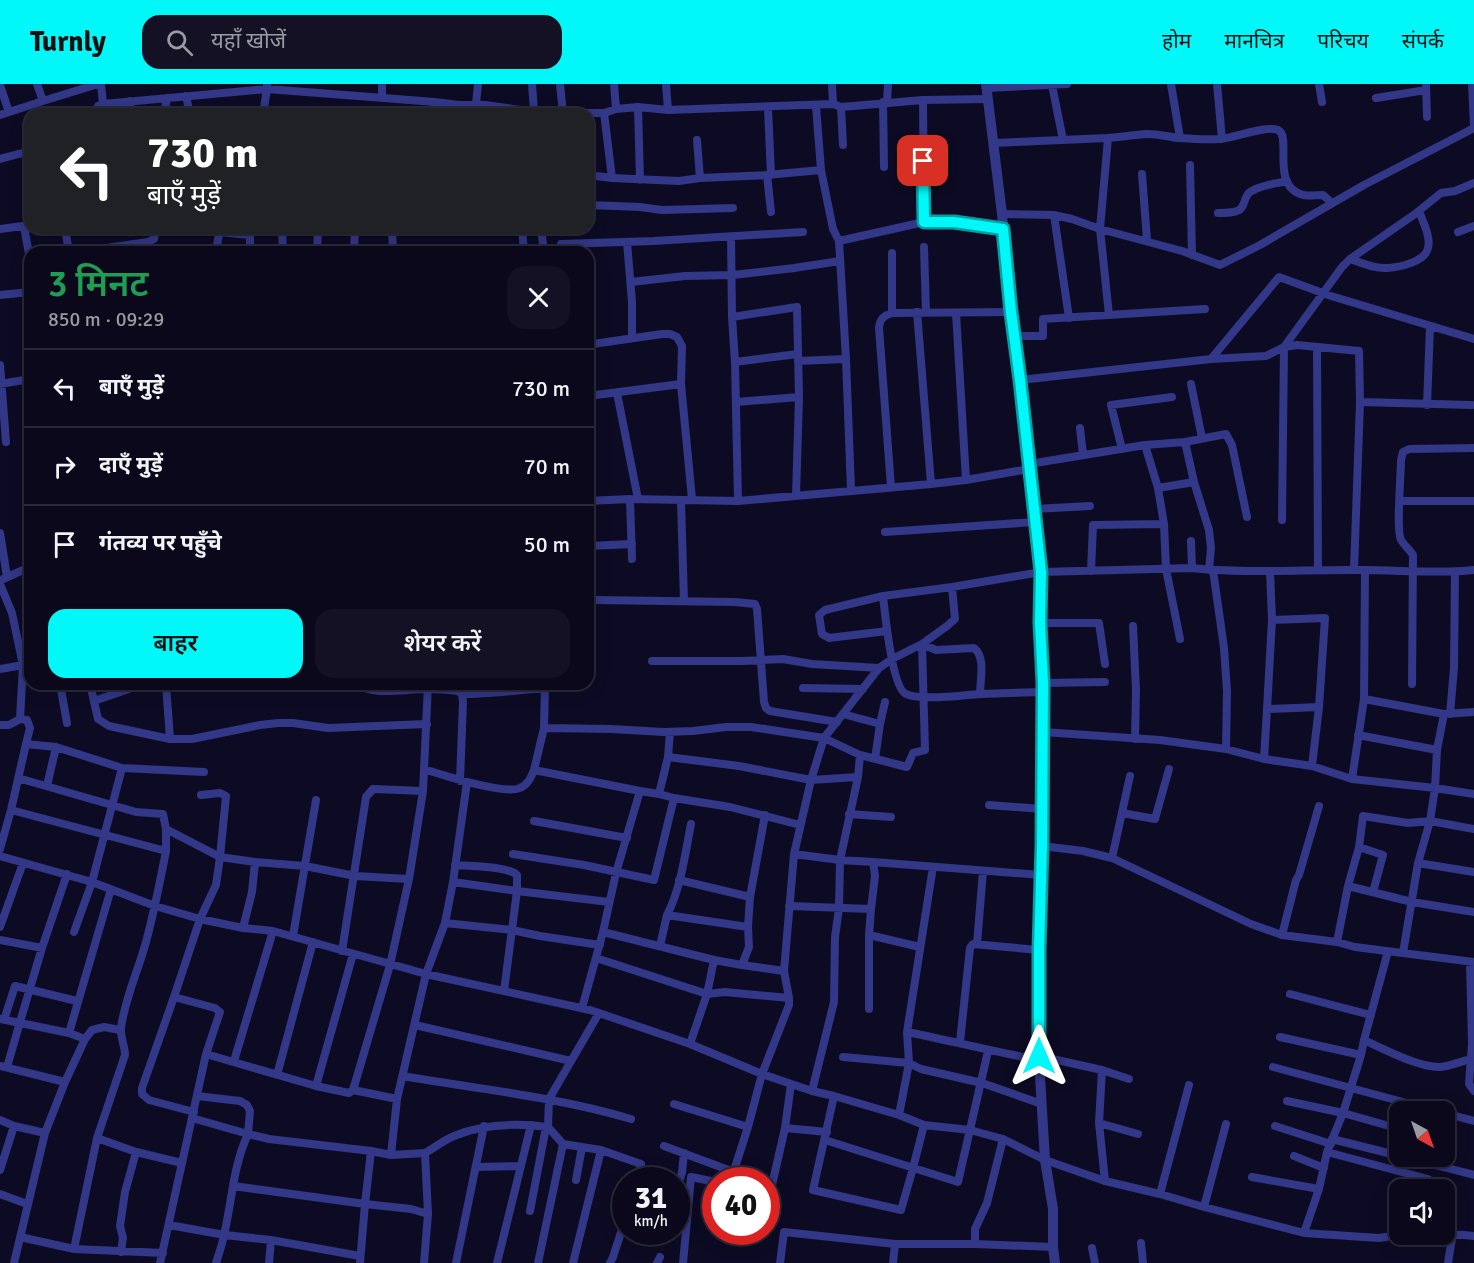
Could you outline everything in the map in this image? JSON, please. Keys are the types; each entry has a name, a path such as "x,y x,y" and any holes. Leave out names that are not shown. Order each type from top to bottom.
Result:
{"street":[{"path":"37,84 43,101"},
{"path":"0,86 4,114 74,88 99,84 103,104"},
{"path":"382,84 382,98"},
{"path":"478,84 482,108"},
{"path":"532,84 534,108"},
{"path":"560,84 566,108"},
{"path":"614,84 616,109"},
{"path":"666,84 668,110"},
{"path":"832,84 843,145"},
{"path":"884,167 885,102 888,84"},
{"path":"594,113 638,107 668,110 768,108 923,100 987,90 1067,84"},
{"path":"1171,84 1180,138"},
{"path":"1217,84 1222,139"},
{"path":"1319,84 1322,102"},
{"path":"1002,214 1054,214 1220,264 1260,245 1364,185 1474,127 1472,84"},
{"path":"1052,85 1063,140"},
{"path":"98,108 103,104 267,87 435,102 453,108"},
{"path":"264,108 267,87"},
{"path":"1376,98 1426,87 1427,117"},
{"path":"987,90 1041,572 1043,732 1039,1058 1045,1160 1053,1209 1055,1263"},
{"path":"186,96 189,108"},
{"path":"165,108 167,98"},
{"path":"923,100 924,222"},
{"path":"130,101 131,108"},
{"path":"434,108 435,102"},
{"path":"816,106 821,170 833,229 839,241 850,490"},
{"path":"638,107 640,180"},
{"path":"768,108 771,212"},
{"path":"604,113 612,178"},
{"path":"993,142 1108,138 1149,134 1180,138 1222,139 1271,129 1278,130 1284,139 1283,159 1289,186 1301,195 1323,195 1332,203"},
{"path":"1108,138 1100,229 1109,315"},
{"path":"697,140 699,178"},
{"path":"0,159 24,153"},
{"path":"1190,165 1192,255"},
{"path":"594,176 680,181 821,170"},
{"path":"1142,174 1146,240"},
{"path":"1218,213 1238,211 1242,208 1245,196 1258,188 1287,182"},
{"path":"1282,520 1284,347 1350,259 1419,211 1440,193 1455,191 1474,183"},
{"path":"594,205 662,210 733,208"},
{"path":"1350,259 1386,268 1417,261 1428,250 1429,242 1419,211"},
{"path":"1054,214 1069,318"},
{"path":"839,241 924,222 954,222 1003,229"},
{"path":"0,229 24,226"},
{"path":"1458,232 1474,226"},
{"path":"594,246 627,242 804,232"},
{"path":"121,246 148,242 154,239 155,234"},
{"path":"731,237 738,501"},
{"path":"627,242 632,302 632,338"},
{"path":"561,244 572,246"},
{"path":"924,247 921,312 930,484"},
{"path":"892,253 892,313"},
{"path":"630,282 685,276 733,275 840,261"},
{"path":"1211,359 1279,277 1323,293 1474,339"},
{"path":"0,295 24,293"},
{"path":"732,317 797,307 799,397 796,496"},
{"path":"1015,336 1042,336 1043,319 1205,309"},
{"path":"891,487 880,321 884,316 892,313 1011,312"},
{"path":"956,313 966,480"},
{"path":"1427,405 1430,326"},
{"path":"594,344 662,334 677,337 682,346 681,384 692,500"},
{"path":"1020,380 1211,359 1266,356 1284,347 1297,345 1359,351 1360,402 1354,570"},
{"path":"1317,347 1318,570"},
{"path":"735,362 798,357 846,359"},
{"path":"0,365 6,442"},
{"path":"1,383 24,380"},
{"path":"594,395 681,384"},
{"path":"1191,384 1202,438"},
{"path":"617,393 634,499 632,559"},
{"path":"736,402 799,397"},
{"path":"1122,449 1111,405 1172,397"},
{"path":"1360,402 1472,405"},
{"path":"1080,428 1083,455"},
{"path":"594,501 634,499 738,501 930,484 966,480 1083,455 1145,445 1185,442 1226,434 1232,445 1247,517"},
{"path":"1185,442 1194,482 1209,530 1211,570 1224,648 1227,691 1226,749"},
{"path":"1145,445 1158,488 1164,524 1166,569 1180,639"},
{"path":"1412,684 1413,555 1401,541 1399,534 1403,452 1409,449 1474,448"},
{"path":"1158,488 1194,482"},
{"path":"681,501 684,601"},
{"path":"1400,501 1474,501"},
{"path":"1034,510 1090,506"},
{"path":"885,532 1035,522"},
{"path":"1091,571 1093,525 1164,524"},
{"path":"0,534 2,580 23,665 20,719"},
{"path":"1191,541 1192,568"},
{"path":"594,546 632,544"},
{"path":"887,631 829,638 822,633 819,615 825,610 883,596 1041,572 1192,568 1270,571 1455,572 1474,570"},
{"path":"2,580 24,570"},
{"path":"1352,779 1364,699 1365,570"},
{"path":"1264,759 1272,620 1270,571"},
{"path":"1403,953 1418,863 1430,821 1437,750 1447,714 1454,668 1455,572"},
{"path":"736,1167 762,1074 789,1005 784,971 794,854 811,780 824,738 879,668 891,659 922,644 955,619 952,587"},
{"path":"883,596 891,659 898,686 908,696 980,694 1105,682"},
{"path":"594,600 755,604 766,708 770,711 837,722"},
{"path":"1272,620 1325,618 1312,766"},
{"path":"1040,623 1099,623 1105,664"},
{"path":"1133,626 1136,690 1135,739"},
{"path":"922,644 936,650 974,648 977,650 981,659 980,694"},
{"path":"544,728 670,732 751,727 824,738 860,755 907,767 913,753 925,750 922,644"},
{"path":"652,661 783,659 812,664 879,668"},
{"path":"0,669 23,665"},
{"path":"803,688 863,689"},
{"path":"61,690 67,723"},
{"path":"91,690 98,719 109,726 170,740 192,739 278,723 328,728 427,724"},
{"path":"94,701 126,690"},
{"path":"166,690 170,740"},
{"path":"368,690 384,690"},
{"path":"353,1090 390,965 409,879 423,790 428,690"},
{"path":"452,690 462,694 488,694 509,690"},
{"path":"424,769 463,781 513,790 522,788 534,770 544,728 546,690"},
{"path":"391,1155 398,1099 426,974 445,923 453,882 463,781 462,694"},
{"path":"1364,699 1447,714 1474,712"},
{"path":"875,759 885,702"},
{"path":"1267,709 1318,707"},
{"path":"843,714 880,724"},
{"path":"0,725 20,719 27,720 30,728 0,849"},
{"path":"659,794 668,757 670,732"},
{"path":"1043,732 1160,740 1226,749 1264,759 1312,766 1352,779 1474,794"},
{"path":"1358,735 1437,750"},
{"path":"26,744 56,747 122,768 204,772"},
{"path":"47,786 56,747"},
{"path":"812,1091 834,1002 840,860 858,777 860,755"},
{"path":"668,757 739,766 811,780 858,777"},
{"path":"74,932 92,882 122,768"},
{"path":"1122,813 1155,819 1168,769"},
{"path":"534,770 730,807 800,825"},
{"path":"1112,858 1130,776"},
{"path":"18,778 136,812 163,814 166,829 166,851 155,906 120,1030 125,1055 97,1138 74,1250"},
{"path":"342,951 366,797 374,789 423,790"},
{"path":"582,1008 600,945 616,873 640,791"},
{"path":"201,795 220,793 226,796 216,885 200,919 142,1088 142,1094 149,1100 269,1139 391,1155 425,1153 453,1136 484,1126 547,1127 563,1144 601,1150 641,1164 641,1167"},
{"path":"513,854 584,865 654,880 674,798"},
{"path":"293,936 316,800"},
{"path":"989,805 1042,809"},
{"path":"1282,935 1319,806"},
{"path":"11,810 166,851"},
{"path":"849,814 891,817"},
{"path":"742,965 749,947 750,897 765,815"},
{"path":"1337,942 1348,886 1359,847 1363,816 1408,823 1430,821 1474,829"},
{"path":"534,821 627,838"},
{"path":"660,946 667,915 679,880 691,824"},
{"path":"166,829 220,857 305,866 355,876 409,879"},
{"path":"1042,846 1083,851 1112,858 1251,924 1282,935 1472,962 1470,1084 1474,1090"},
{"path":"1359,847 1383,855 1373,892"},
{"path":"794,854 840,860 1041,875"},
{"path":"0,856 67,874 155,906 200,919 293,936 426,974 582,1008 690,1044 762,1074 812,1091 899,1115 924,1125 970,1130 1003,1139 1045,1160 1105,1180 1304,1233 1379,1238 1389,1236"},
{"path":"0,927 23,862"},
{"path":"243,928 252,892 255,862"},
{"path":"869,1009 869,935 875,876 873,862"},
{"path":"1418,863 1474,872"},
{"path":"455,865 504,869 513,871 517,875 504,991"},
{"path":"899,1115 909,1063 907,1032 933,867"},
{"path":"977,944 983,871"},
{"path":"65,1082 4,1066 67,874"},
{"path":"679,880 750,897"},
{"path":"453,882 609,902"},
{"path":"1348,886 1412,902 1474,912"},
{"path":"69,1033 111,889"},
{"path":"789,906 872,909"},
{"path":"667,915 748,927"},
{"path":"445,923 512,930 600,945"},
{"path":"234,1061 273,932"},
{"path":"603,932 714,960 784,971"},
{"path":"869,935 920,947"},
{"path":"0,940 42,948"},
{"path":"277,1075 313,942"},
{"path":"960,1042 970,948 973,944 1039,950"},
{"path":"1304,1233 1319,1190 1330,1145 1343,1113 1361,1055 1388,951"},
{"path":"316,1086 353,954"},
{"path":"596,958 706,994 725,992 789,998"},
{"path":"690,1044 714,960"},
{"path":"77,1000 15,986 2,1019 69,1033 85,1039"},
{"path":"1290,994 1371,1015"},
{"path":"160,1263 206,1054 220,1012 215,1008 174,997"},
{"path":"530,1211 547,1127 549,1099 599,1013"},
{"path":"415,1025 571,1060"},
{"path":"14,1263 45,1133 65,1082 85,1039 92,1030 104,1027 120,1030"},
{"path":"907,1032 960,1042 988,1051 1102,1070 1129,1079"},
{"path":"1280,1037 1361,1055"},
{"path":"1364,1040 1431,1066 1452,1065 1472,1059"},
{"path":"785,1128 826,1136 958,1182 988,1051"},
{"path":"206,1054 316,1086 349,1093 353,1090 398,1099"},
{"path":"843,1057 909,1063 921,1069 982,1083 1042,1104"},
{"path":"1273,1067 1397,1101"},
{"path":"1102,1070 1100,1123 1105,1180"},
{"path":"403,1077 549,1099 632,1119"},
{"path":"776,1167 785,1128 791,1084"},
{"path":"1160,1194 1189,1084"},
{"path":"197,1096 240,1101 247,1105 250,1111 248,1134 241,1148 232,1186 225,1235 216,1263"},
{"path":"834,1096 813,1190 901,1210 924,1125"},
{"path":"1287,1101 1389,1126"},
{"path":"674,1104 748,1127"},
{"path":"1455,1116 1474,1121"},
{"path":"0,1120 14,1126 45,1133"},
{"path":"1100,1123 1138,1134"},
{"path":"1204,1207 1226,1124"},
{"path":"497,1263 531,1125"},
{"path":"0,1170 14,1126"},
{"path":"456,1263 484,1126"},
{"path":"1275,1126 1428,1179"},
{"path":"97,1138 136,1152 182,1163"},
{"path":"975,1244 975,1229 987,1203 1003,1139"},
{"path":"538,1263 563,1144"},
{"path":"1330,1145 1389,1154"},
{"path":"664,1146 714,1167"},
{"path":"576,1180 582,1147"},
{"path":"573,1263 601,1150"},
{"path":"169,1225 271,1240 360,1260 371,1151"},
{"path":"121,1252 123,1239 120,1226 125,1192 136,1152"},
{"path":"424,1263 428,1214 425,1153"},
{"path":"683,1167 684,1153"},
{"path":"1294,1156 1324,1168"},
{"path":"476,1167 521,1166"},
{"path":"1443,1167 1474,1175"},
{"path":"683,1263 692,1177 702,1179"},
{"path":"1252,1177 1319,1190"},
{"path":"232,1186 411,1209 428,1214"},
{"path":"0,1194 27,1204"},
{"path":"780,1263 784,1232 895,1244 1053,1247"},
{"path":"1455,1233 1474,1236"},
{"path":"20,1237 74,1250 163,1253"},
{"path":"269,1263 271,1240"},
{"path":"1141,1243 1143,1263"},
{"path":"893,1263 895,1244"},
{"path":"610,1263 617,1245"},
{"path":"1448,1263 1449,1245"},
{"path":"1092,1248 1095,1263"}],"route":[{"path":"923,161 924,222 954,222 1003,229 1041,572 1043,732 1039,1056"}]}
